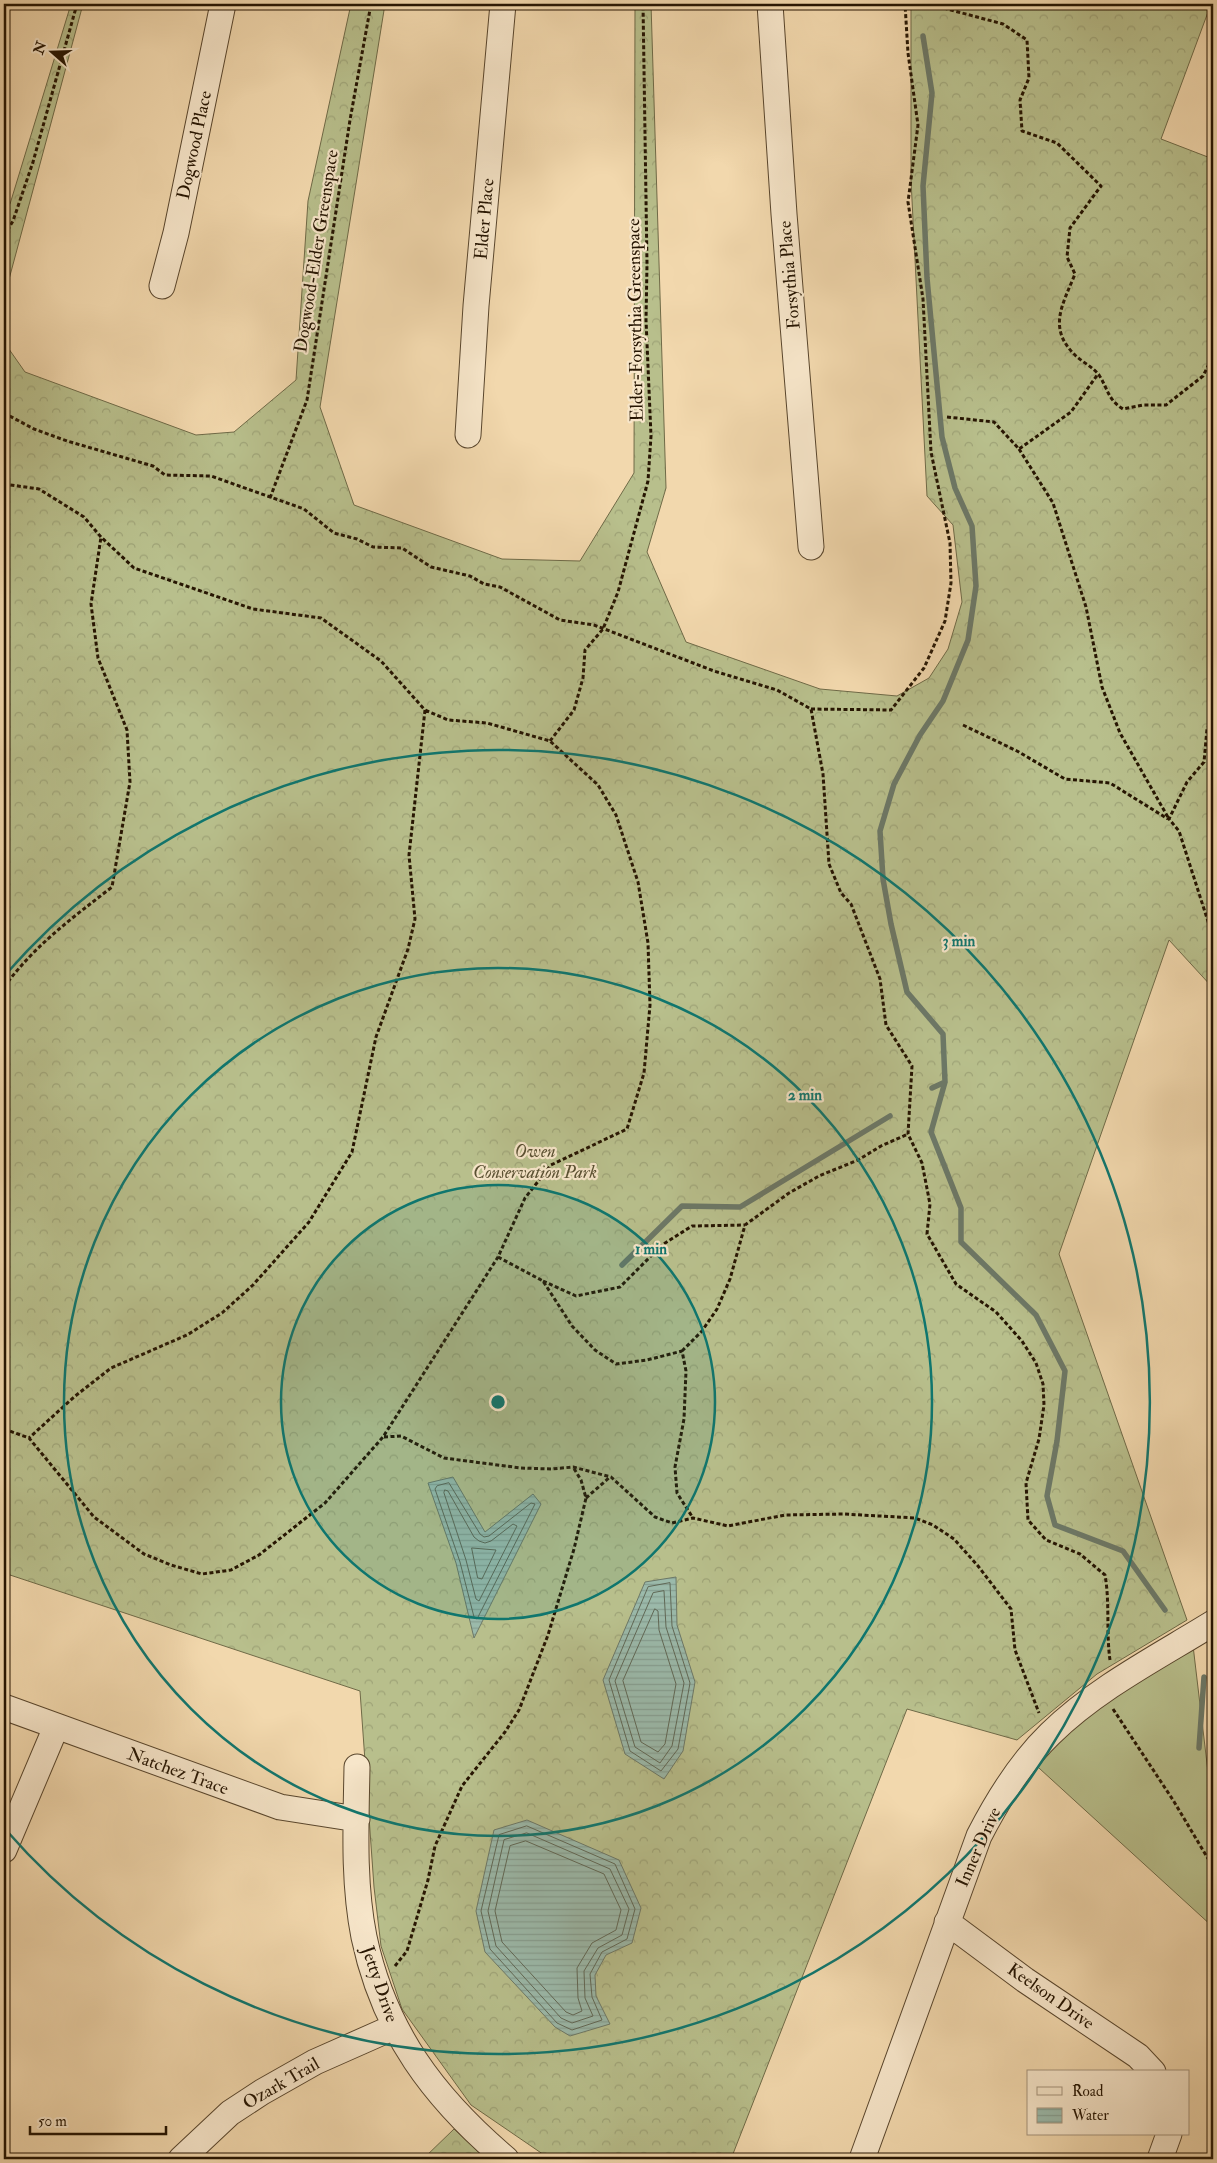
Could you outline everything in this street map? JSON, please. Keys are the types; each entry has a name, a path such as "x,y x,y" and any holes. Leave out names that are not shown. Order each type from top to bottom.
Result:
{"street":[{"name":"Dogwood Place","path":"162,286 176,234 223,4"},
{"name":"Elder Place","path":"468,435 476,306 504,4"},
{"name":"Forsythia Place","path":"770,4 784,214 811,546"},
{"name":"Inner Drive","path":"862,2159 979,1836 995,1806 1016,1774 1049,1735 1072,1714 1102,1692 1213,1623"},
{"name":"Natchez Trace","path":"4,1707 280,1807 356,1819"},
{"path":"4,1850 56,1727"},
{"name":"Jetty Drive","path":"357,1767 356,1865 364,1936 374,1975 394,2026 438,2094 459,2117 506,2159"},
{"name":"Keelson Drive","path":"947,1922 1025,1980 1138,2056 1151,2070"},
{"name":"Ozark Trail","path":"181,2159 230,2113 262,2092 315,2062 394,2026"},
{"path":"1160,2159 1168,2136"}],"path":[{"path":"4,236 13,221 33,162 77,4"},
{"name":"Dogwood-Elder Greenspace","path":"270,498 307,400 350,120 371,4"},
{"name":"Elder-Forsythia Greenspace","path":"604,629 618,592 648,481 651,436 646,320 647,264 643,4"},
{"path":"4,413 34,429 67,441 153,466 165,475 211,476 304,509 334,533 357,539 373,547 402,548 431,567 470,576 484,584 500,587 560,620 594,625 714,671 777,690 812,709 890,710 924,668 945,621 951,583 950,543 931,452 923,299 908,202 918,125 908,53 905,5 936,6 1003,24 1026,40 1029,78 1020,100 1022,131 1057,143 1101,186 1070,228 1067,257 1075,274 1058,316 1061,339 1075,355 1098,374 1114,403 1123,409 1143,405 1166,404 1203,376 1213,356"},
{"path":"1018,449 1071,412 1098,374"},
{"path":"948,417 994,422 1018,449 1053,503 1086,607 1102,687 1120,733 1169,819 1179,830 1213,938"},
{"path":"4,484 39,489 84,517 101,537 134,568 253,609 321,618 381,660 426,710 448,720 487,723 550,742 598,785 616,815 638,882 648,943 650,1005 644,1073 627,1129 550,1165 525,1198 498,1257 383,1437 325,1503 259,1555 232,1570 202,1574 171,1566 144,1554 94,1517 29,1438 4,1429"},
{"path":"4,987 44,940 112,887 130,782 127,730 98,658 90,604 101,537"},
{"path":"550,742 574,710 583,678 585,650 604,629"},
{"path":"812,709 823,774 829,864 841,893 851,904 880,979 886,1025 912,1066 908,1134 922,1163 930,1204 927,1234 956,1284 996,1312 1022,1341 1036,1363 1043,1384 1044,1405 1039,1439 1026,1483 1028,1520 1046,1540 1080,1554 1105,1575 1109,1596 1107,1628 1110,1660"},
{"path":"29,1438 74,1397 111,1368 187,1335 222,1313 253,1285 308,1222 352,1152 376,1037 408,948 415,919 409,855 426,710"},
{"path":"1169,819 1187,782 1204,762 1207,728 1213,718"},
{"path":"962,725 1017,751 1065,779 1110,783 1169,819"},
{"path":"498,1257 576,1296 620,1287 662,1245 692,1226 745,1224 789,1193 819,1176 858,1160 881,1146 908,1134"},
{"path":"543,1281 572,1326 595,1350 616,1364 647,1360 682,1351 702,1331 716,1309 730,1279 745,1224"},
{"path":"682,1351 686,1371 684,1419 675,1466 677,1493 693,1518"},
{"path":"383,1437 401,1436 444,1458 521,1468 552,1469 573,1467 611,1477 655,1517 672,1523 693,1518 728,1526 785,1515 877,1514 915,1518 933,1525 954,1539 978,1566 1011,1609 1015,1650 1035,1708 1039,1714"},
{"path":"395,1966 407,1951 436,1846 462,1786 519,1710 548,1635 574,1549 586,1498 581,1480 573,1467"},
{"path":"586,1498 611,1477"},
{"path":"1102,1692 1173,1800 1213,1867"}],"green space":[{"path":"71,4 83,4 8,283 4,342 4,211 10,204"},
{"name":"Owen Conservation Park","path":"351,4 385,4 320,407 354,505 502,559 580,561 634,473 635,4 651,4 666,488 647,552 686,642 820,689 897,696 929,678 948,649 962,602 953,525 927,496 911,180 911,4 1211,4 1161,139 1213,159 1213,988 1169,940 1059,1254 1187,1620 1097,1674 1017,1740 907,1709 731,2159 550,2159 471,2105 402,2009 381,1946 374,1887 360,1691 4,1573 4,342 25,372 196,435 234,432 296,380 308,201"},
{"path":"1192,1637 1210,1789 1213,1795 1213,1927 1028,1758"},
{"path":"454,2129 486,2159 423,2159"}],"water":[{"path":"453,1477 485,1532 533,1494 541,1504 474,1638 456,1563 428,1483"},
{"path":"676,1577 677,1625 695,1682 683,1751 664,1779 625,1754 603,1680 645,1582"},
{"path":"527,1820 619,1860 641,1908 632,1943 606,1955 595,1975 596,1996 610,2024 570,2036 555,2027 485,1952 476,1911 494,1830"}],"waterway":[{"path":"923,36 932,93 923,186 927,278 942,437 955,488 972,526 976,586 968,640 943,701 920,735 894,784 880,831 883,879 891,924 907,992 943,1034 945,1082 931,1132 961,1208 961,1242 1036,1315 1065,1371 1057,1441 1047,1496 1055,1525 1123,1551 1165,1610"},
{"path":"932,1088 945,1082"},
{"path":"622,1265 682,1206 740,1207 890,1116"},
{"path":"1199,1748 1204,1677"}]}
